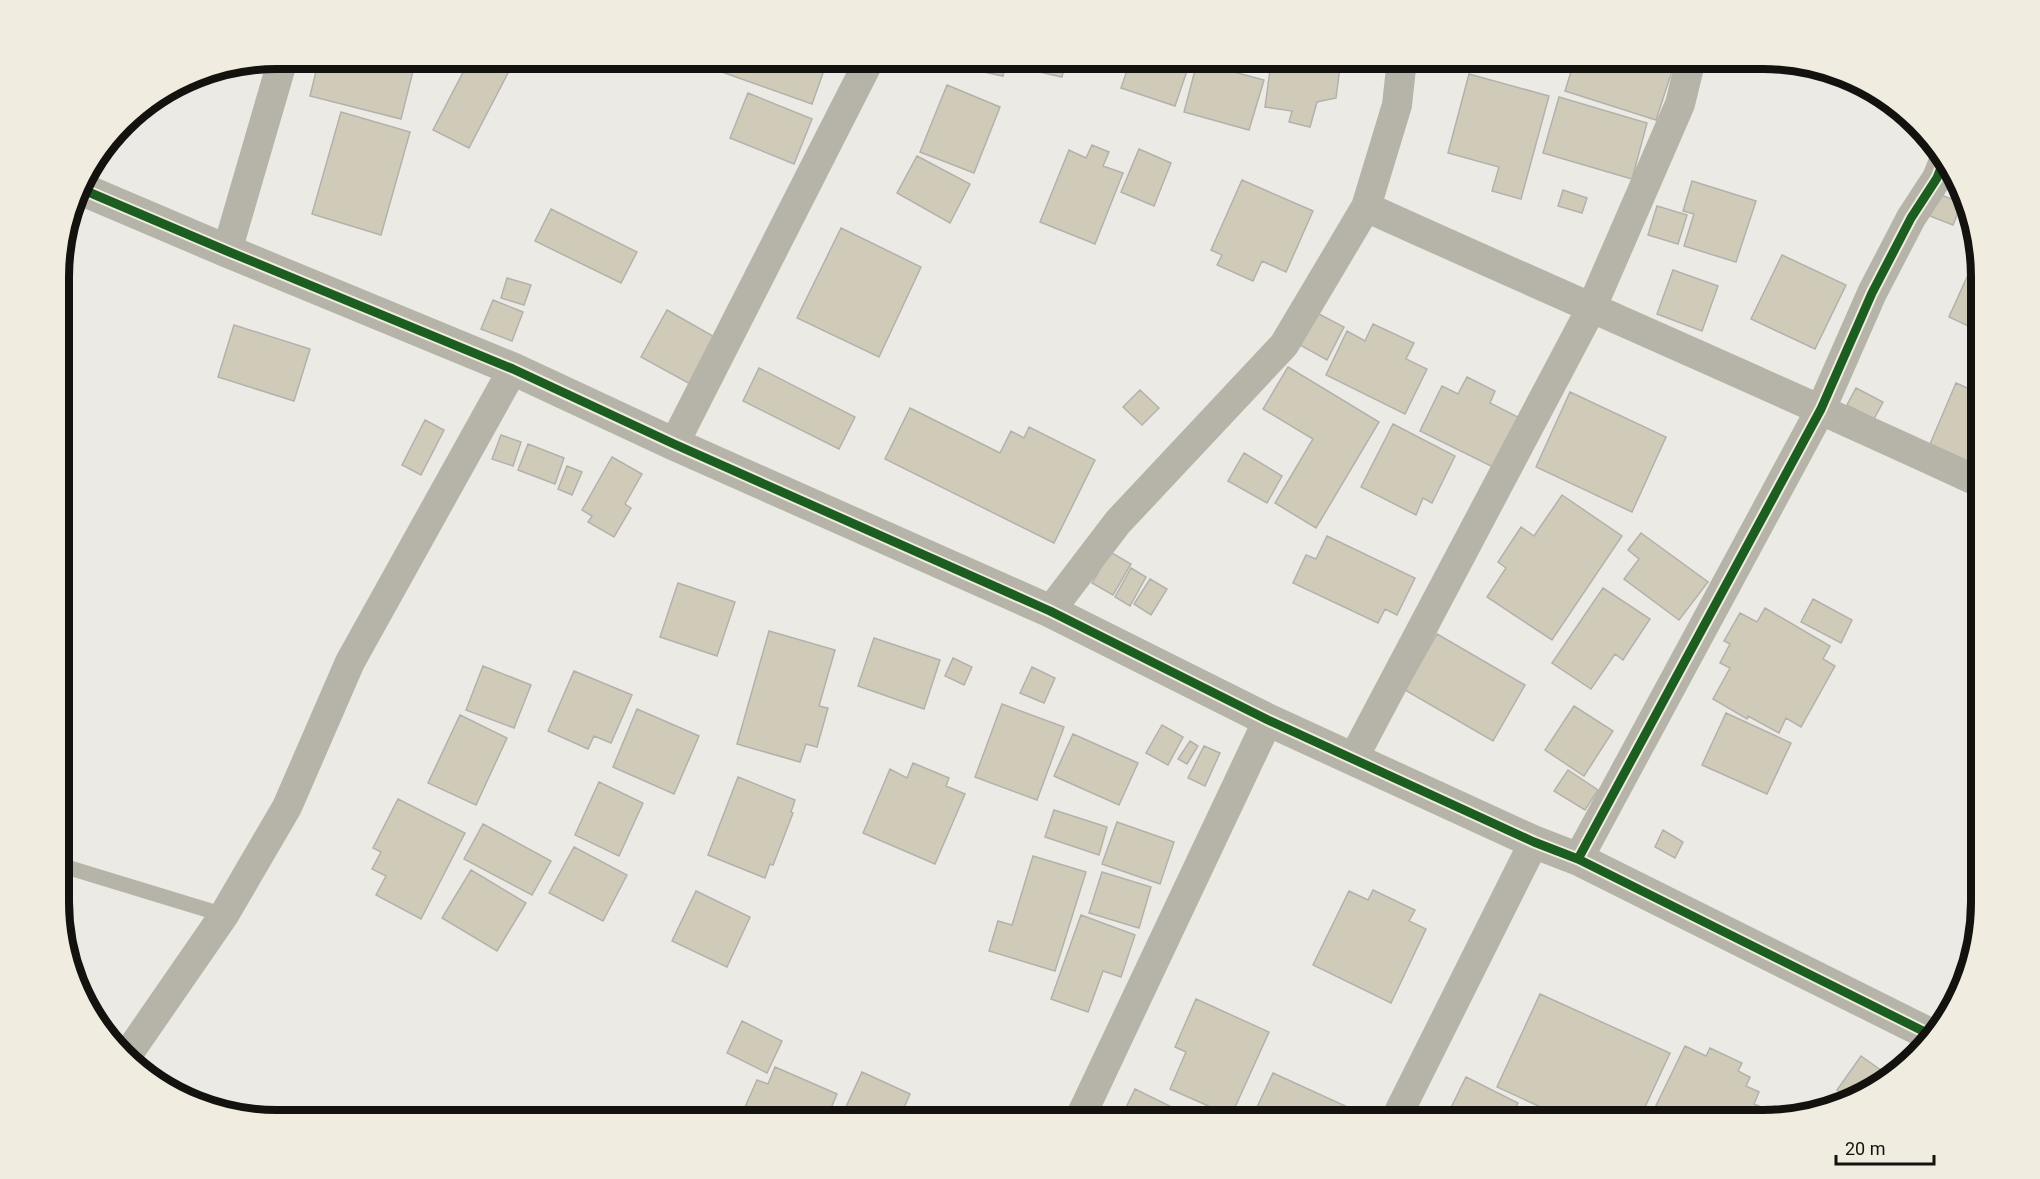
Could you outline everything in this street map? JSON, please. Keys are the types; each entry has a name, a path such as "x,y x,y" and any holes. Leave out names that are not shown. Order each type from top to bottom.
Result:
{"street":[{"path":"227,252 280,69"},
{"path":"674,444 864,69"},
{"path":"1050,611 1118,522 1284,345 1366,207 1397,105 1401,69"},
{"path":"1353,759 1591,309 1680,104 1688,69"},
{"path":"1578,859 1821,408 1872,293 1911,218 1944,176"},
{"path":"87,192 227,252 513,369 674,444 1050,611 1268,720 1534,842 1578,859 1925,1032"},
{"path":"1366,207 1591,309 1821,408 1971,478"},
{"path":"131,1049 224,915 287,807 350,662 513,369"},
{"path":"1084,1110 1268,720"},
{"path":"1400,1110 1534,842"}],"lane":[{"path":"69,868 224,915"}],"building":[{"path":"317,69 414,69 401,119 310,96"},
{"path":"465,69 505,69 509,71 469,148 433,130"},
{"path":"723,69 824,69 812,104 722,72"},
{"path":"969,69 1005,69 1003,76"},
{"path":"1026,69 1064,69 1062,77"},
{"path":"1128,69 1188,69 1175,106 1121,88"},
{"path":"1195,69 1223,69 1264,80 1249,130 1184,112"},
{"path":"1340,69 1336,98 1317,102 1310,127 1289,122 1292,111 1265,107 1270,70"},
{"path":"1572,69 1673,69 1656,120 1565,91"},
{"path":"1469,74 1549,96 1521,199 1492,191 1499,167 1448,153"},
{"path":"947,85 1000,107 974,173 920,152"},
{"path":"748,93 812,119 794,164 730,138"},
{"path":"1559,97 1647,123 1632,179 1543,153"},
{"path":"341,112 410,132 381,235 312,214"},
{"path":"1092,145 1109,152 1103,166 1123,173 1095,244 1040,222 1069,150 1086,158"},
{"path":"1139,149 1171,163 1154,206 1121,192"},
{"path":"917,156 970,184 950,223 897,193"},
{"path":"1242,180 1313,211 1286,272 1262,261 1253,281 1217,265 1222,255 1211,250"},
{"path":"1692,181 1756,201 1736,262 1684,246 1694,214 1683,211"},
{"path":"1563,190 1587,198 1582,213 1558,206"},
{"path":"1934,192 1956,201 1959,210 1953,225 1925,214"},
{"path":"1657,206 1687,215 1678,244 1648,235"},
{"path":"551,209 637,252 621,283 535,241"},
{"path":"841,228 921,267 879,357 797,318"},
{"path":"1782,255 1846,285 1815,349 1751,319"},
{"path":"1673,270 1718,286 1702,331 1657,314"},
{"path":"1967,277 1971,279 1971,327 1949,317"},
{"path":"507,278 531,285 524,305 501,298"},
{"path":"493,300 523,312 512,341 481,329"},
{"path":"667,310 718,339 692,385 641,357"},
{"path":"1317,313 1344,327 1327,360 1300,345"},
{"path":"1373,324 1414,343 1406,359 1427,369 1405,414 1326,375 1347,331 1365,341"},
{"path":"234,325 310,349 294,401 218,377"},
{"path":"1288,367 1379,422 1316,528 1275,503 1313,439 1263,409"},
{"path":"759,368 855,417 839,449 743,401"},
{"path":"1467,377 1495,391 1490,403 1518,417 1493,467 1420,431 1442,386 1458,394"},
{"path":"1956,383 1971,390 1971,462 1930,444"},
{"path":"1856,388 1883,402 1874,419 1847,405"},
{"path":"1140,390 1159,408 1142,425 1123,407"},
{"path":"1570,392 1666,437 1632,512 1536,467"},
{"path":"910,408 1000,453 1011,431 1024,438 1029,427 1095,460 1054,543 885,459"},
{"path":"425,420 444,430 421,475 402,465"},
{"path":"1393,424 1455,456 1432,503 1423,498 1416,515 1361,487"},
{"path":"501,435 521,442 513,466 492,459"},
{"path":"528,444 564,458 555,484 518,470"},
{"path":"1244,453 1282,476 1267,503 1228,481"},
{"path":"612,457 642,474 625,504 631,508 614,537 588,522 592,516 582,510"},
{"path":"567,466 582,472 572,495 558,489"},
{"path":"1562,495 1622,536 1552,640 1487,597 1506,568 1498,562 1521,527 1534,536"},
{"path":"1641,533 1708,582 1679,620 1624,579 1639,559 1628,550"},
{"path":"1327,536 1415,578 1397,615 1385,609 1378,623 1293,583 1306,555 1316,559"},
{"path":"1110,552 1131,564 1113,595 1092,583"},
{"path":"1131,568 1146,577 1130,606 1115,597"},
{"path":"1150,579 1167,589 1151,615 1134,604"},
{"path":"678,583 735,602 717,656 660,637"},
{"path":"1603,588 1650,619 1623,660 1615,654 1591,689 1552,663"},
{"path":"1813,599 1852,620 1841,643 1801,622"},
{"path":"1765,608 1830,646 1823,659 1835,666 1801,727 1786,718 1779,733 1748,716 1747,719 1713,699 1730,668 1720,663 1730,644 1724,641 1740,613 1757,622"},
{"path":"769,631 835,650 819,706 828,708 817,747 806,744 800,762 737,744"},
{"path":"1437,634 1525,685 1493,741 1405,690"},
{"path":"874,638 940,660 924,709 858,686"},
{"path":"953,658 972,667 964,685 945,676"},
{"path":"483,666 531,685 514,728 466,710"},
{"path":"1032,667 1055,678 1044,703 1020,693"},
{"path":"574,671 632,695 611,743 594,736 588,749 548,731"},
{"path":"1002,704 1064,727 1037,800 975,777"},
{"path":"1574,706 1613,731 1584,776 1545,750"},
{"path":"637,709 699,736 674,794 613,767"},
{"path":"1726,713 1791,743 1767,794 1702,765"},
{"path":"460,715 507,738 476,805 428,783"},
{"path":"1162,725 1183,737 1168,765 1146,753"},
{"path":"1073,734 1138,763 1119,805 1054,776"},
{"path":"1190,741 1198,746 1187,764 1178,759"},
{"path":"1204,746 1220,753 1205,786 1188,778"},
{"path":"913,763 949,778 946,786 965,794 935,864 863,833 890,769 907,778"},
{"path":"1568,770 1598,790 1585,810 1554,791"},
{"path":"738,777 795,800 791,812 793,813 773,865 770,864 765,878 708,855"},
{"path":"599,782 643,803 619,856 575,835"},
{"path":"398,799 465,833 421,919 376,895 386,876 372,869 381,852 373,848"},
{"path":"1054,810 1107,827 1099,855 1045,837"},
{"path":"1117,822 1174,842 1160,884 1102,864"},
{"path":"483,824 551,861 532,895 464,859"},
{"path":"1663,830 1683,842 1675,858 1655,847"},
{"path":"574,847 627,875 603,921 549,893"},
{"path":"1033,856 1086,872 1055,971 989,951 998,921 1012,925"},
{"path":"471,870 526,903 497,951 442,918"},
{"path":"1102,872 1151,887 1139,928 1089,913"},
{"path":"1373,890 1415,910 1409,921 1426,929 1391,1003 1313,965 1349,891 1368,900"},
{"path":"696,891 750,917 727,967 672,941"},
{"path":"1081,915 1135,935 1121,977 1103,971 1088,1012 1051,999"},
{"path":"1540,994 1670,1053 1644,1110 1547,1110 1497,1087"},
{"path":"1196,999 1269,1032 1234,1110 1217,1110 1170,1089 1186,1052 1175,1047"},
{"path":"742,1021 782,1041 767,1073 727,1053"},
{"path":"1685,1046 1706,1056 1710,1048 1742,1063 1738,1071 1750,1077 1746,1086 1759,1092 1754,1104 1759,1106 1757,1110 1654,1110"},
{"path":"1861,1056 1883,1072 1843,1094 1837,1090"},
{"path":"775,1067 837,1094 830,1110 744,1110 757,1080 768,1084"},
{"path":"862,1072 910,1094 903,1110 845,1110"},
{"path":"1273,1073 1352,1109 1352,1110 1256,1110"},
{"path":"1466,1077 1518,1103 1514,1110 1450,1110"},
{"path":"1135,1089 1178,1110 1125,1110"}],"cycle path":[{"path":"1578,859 1821,409 1872,293 1911,218 1941,169"},
{"path":"87,192 513,369 674,444 1050,611 1268,720 1534,842 1578,859 1925,1032"}]}
